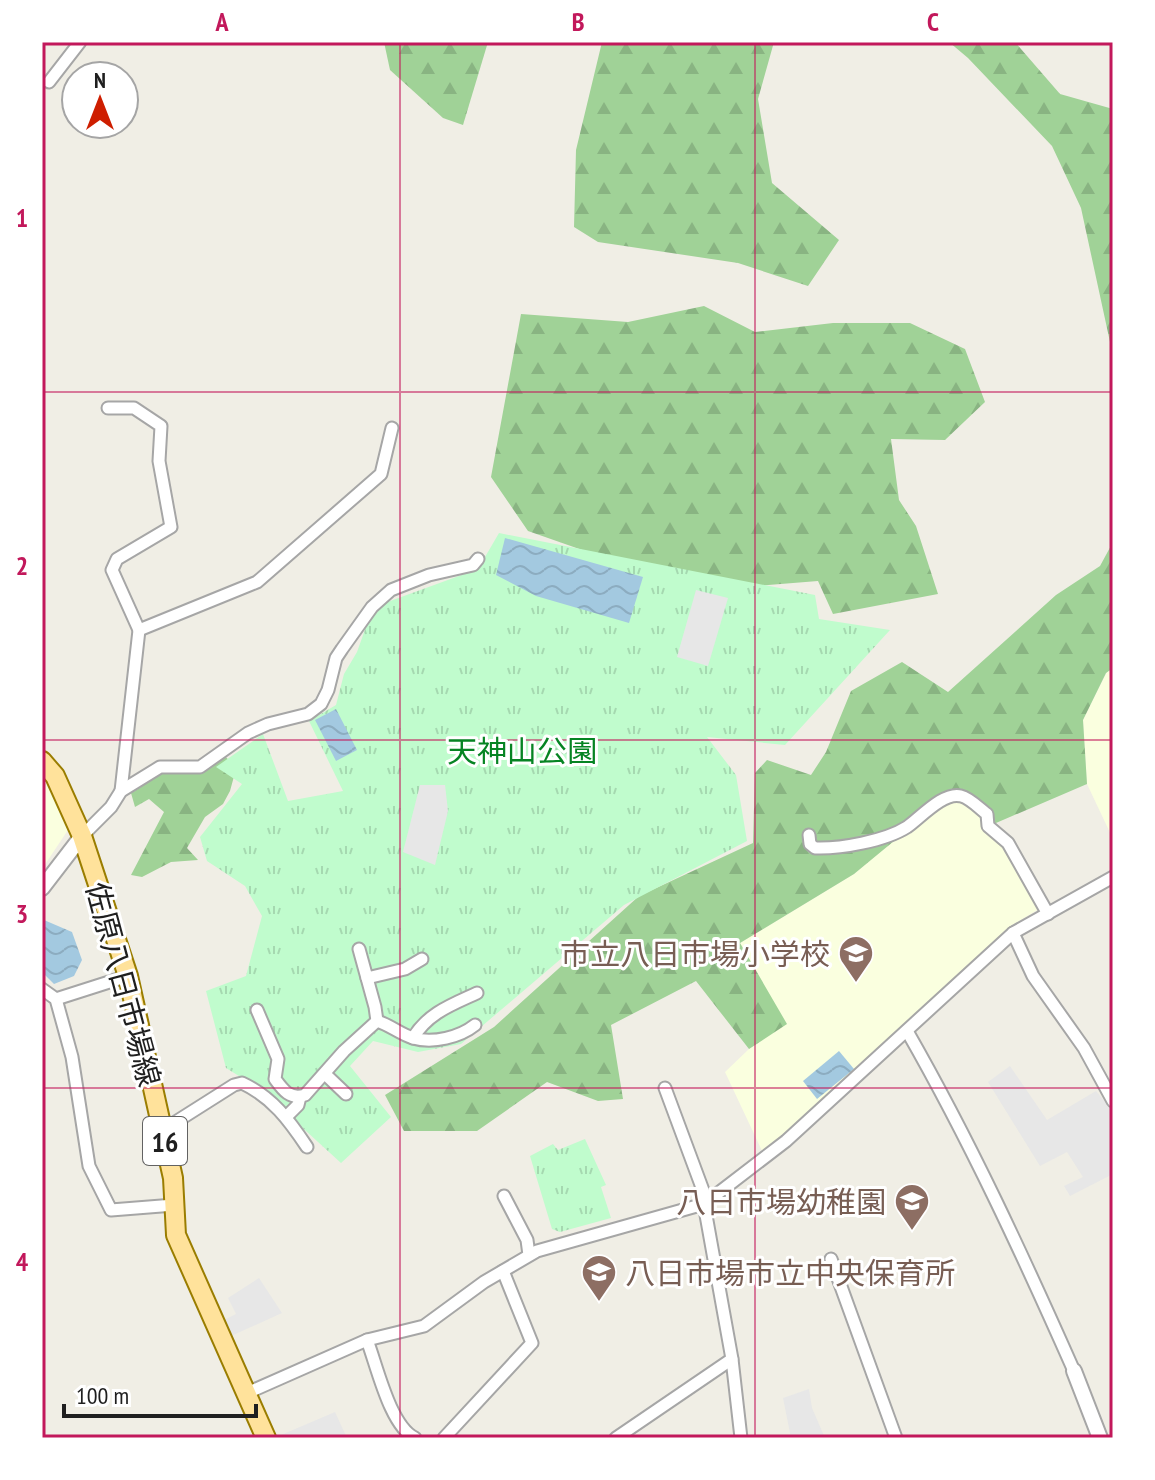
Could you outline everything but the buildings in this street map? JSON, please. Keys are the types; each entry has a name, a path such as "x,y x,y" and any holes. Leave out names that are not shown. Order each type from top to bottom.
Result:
{"main road":[{"name":"佐原八日市場線","path":"42,761 55,776 82,836 128,976 173,1178 176,1235 266,1438"}],"street":[{"path":"49,82 80,42"},
{"path":"42,888 121,791 139,630 112,570 117,559 171,527 159,461 161,426 134,408 108,408"},
{"path":"139,630 257,582 381,474 392,428"},
{"path":"121,791 160,767 200,767 248,733 268,724 308,714 321,704 336,658 381,598 391,590 429,575 473,565 478,559"},
{"path":"809,835 810,844 815,848 848,847 905,828 935,804 962,796 987,814 988,826 1008,843 1048,914"},
{"path":"247,1393 367,1340 424,1326 537,1251 704,1204 786,1141 1013,933 1113,877"},
{"path":"1013,933 1033,976 1084,1048 1113,1101"},
{"path":"359,949 377,1021"},
{"path":"367,978 405,969 422,959"},
{"path":"56,999 128,976"},
{"path":"42,989 56,999 72,1057 89,1166 111,1210 174,1205"},
{"path":"413,1038 420,1026 438,1011 477,993"},
{"path":"257,1010 278,1059 275,1079 285,1093 300,1097 377,1021"},
{"path":"377,1021 413,1038 439,1039 463,1035 475,1025"},
{"path":"907,1031 973,1153 1025,1260 1100,1438"},
{"path":"325,1074 346,1094"},
{"path":"163,1130 242,1083 259,1091 287,1116 307,1147"},
{"path":"665,1088 704,1193 732,1359 741,1438"},
{"path":"287,1116 298,1105 300,1097"},
{"path":"504,1196 527,1240 529,1255"},
{"path":"831,1259 896,1438"},
{"path":"444,1438 532,1343 503,1271"},
{"path":"367,1340 390,1406 406,1433 415,1438"},
{"path":"616,1438 732,1359"}],"shaded area":[{"path":"696,590 728,598 708,666 677,657"},
{"path":"1113,668 1113,839 1087,784 1083,720 1107,672"},
{"path":"42,775 68,830 42,869"},
{"path":"420,785 445,785 448,811 435,865 403,852"},
{"name":"市立八日市場小学校","path":"957,788 989,826 1039,909 1009,927 864,1064 763,1153 725,1072 749,1049 786,1024 740,943 854,874"},
{"path":"1010,1066 1047,1120 1096,1091 1113,1111 1113,1174 1070,1196 1064,1186 1083,1177 1067,1152 1040,1166 988,1082"},
{"path":"259,1278 282,1313 231,1336 224,1320 236,1314 228,1298"},
{"path":"809,1389 812,1408 825,1438 791,1438 783,1398"},
{"path":"335,1412 347,1438 274,1438"}],"green space":[{"path":"384,42 488,42 463,125 443,118 390,70"},
{"path":"602,42 774,42 758,99 772,183 839,240 808,286 738,263 598,242 574,227 576,150"},
{"path":"949,42 1015,42 1060,94 1113,109 1113,344 1110,342 1081,208 1052,146"},
{"path":"704,306 755,332 833,323 910,323 965,349 985,402 945,440 891,439 899,500 916,526 938,594 833,614 818,581 731,588 585,551 528,531 491,477 521,314 628,322"},
{"name":"天神山公園","path":"499,533 815,595 819,619 890,630 785,745 707,737 736,775 747,841 624,905 461,1044 418,1052 373,1041 350,1066 391,1117 341,1163 260,1089 226,1068 206,991 246,976 262,916 245,886 207,861 200,837 242,784 216,767 263,734 288,801 343,791 309,721 336,705 344,674 357,652 367,624 382,604 478,569"},
{"path":"1113,542 1113,668 1106,673 1083,720 1087,784 989,826 957,789 854,874 740,943 787,1024 749,1049 696,981 611,1025 623,1099 598,1101 547,1082 477,1131 404,1131 385,1095 494,1027 639,896 753,843 755,773 767,760 811,775 826,752 851,691 902,662 948,692 1056,595 1100,566"},
{"path":"226,757 236,769 230,791 223,804 205,817 187,848 198,860 171,862 142,877 131,875 164,812 149,799 135,807 131,793 161,771"},
{"path":"585,1139 606,1185 601,1187 611,1218 560,1232 552,1229 530,1156 553,1144 558,1150"}],"water":[{"path":"505,538 643,577 629,623 536,596 496,575"},
{"path":"336,709 357,750 336,761 315,720"},
{"path":"44,920 72,932 82,960 74,976 54,984 42,972"},
{"path":"839,1051 854,1069 817,1099 803,1081"}],"place":[{"name":"市立八日市場小学校","path":"856,984"},
{"name":"八日市場幼稚園","path":"912,1232"},
{"name":"八日市場市立中央保育所","path":"599,1303"}]}
